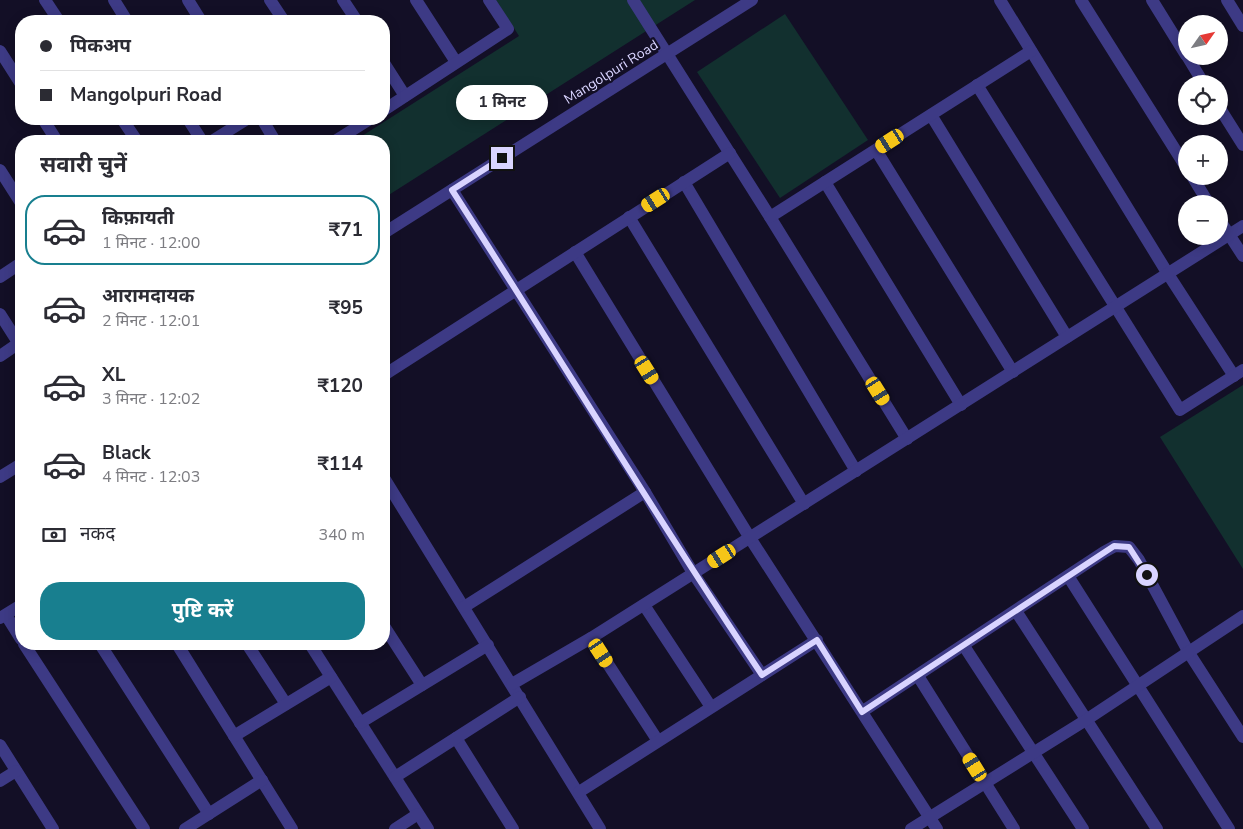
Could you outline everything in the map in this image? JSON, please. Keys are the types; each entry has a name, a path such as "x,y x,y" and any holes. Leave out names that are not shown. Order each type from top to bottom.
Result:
{"street":[{"path":"45,0 55,15"},
{"path":"114,0 123,15"},
{"path":"188,0 197,15"},
{"path":"270,0 280,15"},
{"path":"343,0 353,15"},
{"path":"416,0 456,62"},
{"path":"390,106 508,29 489,0"},
{"path":"633,0 730,152 907,439"},
{"name":"Mangolpuri Road","path":"390,229 752,0"},
{"path":"977,85 1180,410 1238,373 1168,274 1000,0"},
{"path":"1081,0 1178,155"},
{"path":"1152,0 1178,42"},
{"path":"1227,0 1243,26"},
{"path":"0,51 15,75"},
{"path":"770,217 1031,51"},
{"path":"390,72 405,96"},
{"path":"930,115 1067,337"},
{"path":"1228,121 1243,145"},
{"path":"222,135 237,125"},
{"path":"340,135 349,125"},
{"path":"876,150 1013,372"},
{"path":"390,371 730,152"},
{"path":"0,170 15,194"},
{"path":"684,182 856,471"},
{"path":"824,182 961,405"},
{"path":"452,190 645,492 694,573 762,675"},
{"path":"629,217 804,504"},
{"path":"512,684 644,605 1243,226"},
{"path":"1229,235 1243,256"},
{"path":"575,252 750,538 937,829"},
{"path":"0,277 15,267"},
{"path":"0,314 15,337"},
{"path":"0,356 15,348"},
{"path":"0,477 15,468"},
{"path":"390,488 579,792 600,829"},
{"path":"464,607 645,492"},
{"path":"862,712 1114,546 1129,547 1139,560 1189,653 1243,736"},
{"path":"1068,576 1229,829"},
{"path":"644,605 711,707"},
{"path":"15,609 3,616 15,631"},
{"path":"1016,611 1157,829"},
{"path":"911,829 984,782 1034,753 1242,619"},
{"path":"390,635 422,685"},
{"path":"591,638 658,741"},
{"path":"579,792 817,640"},
{"path":"360,723 488,645"},
{"path":"964,646 1083,829"},
{"path":"28,650 144,829"},
{"path":"104,650 209,814"},
{"path":"182,650 292,829"},
{"path":"251,650 286,704"},
{"path":"314,650 428,829"},
{"path":"918,676 1014,829"},
{"path":"234,736 331,677"},
{"path":"395,777 520,697"},
{"path":"456,738 513,829"},
{"path":"0,745 54,829"},
{"path":"0,781 16,770"},
{"path":"185,829 262,780"},
{"path":"395,829 418,814"}],"green space":[{"path":"496,0 695,0 390,194 390,135 363,135 379,125 390,125 390,118 519,36"},
{"path":"785,14 868,140 780,198 697,72"},
{"path":"1243,385 1243,569 1160,437"}],"route":[{"path":"502,158 452,190 645,492 694,573 762,675 817,640 862,712 1114,546 1129,547 1147,575"}]}
